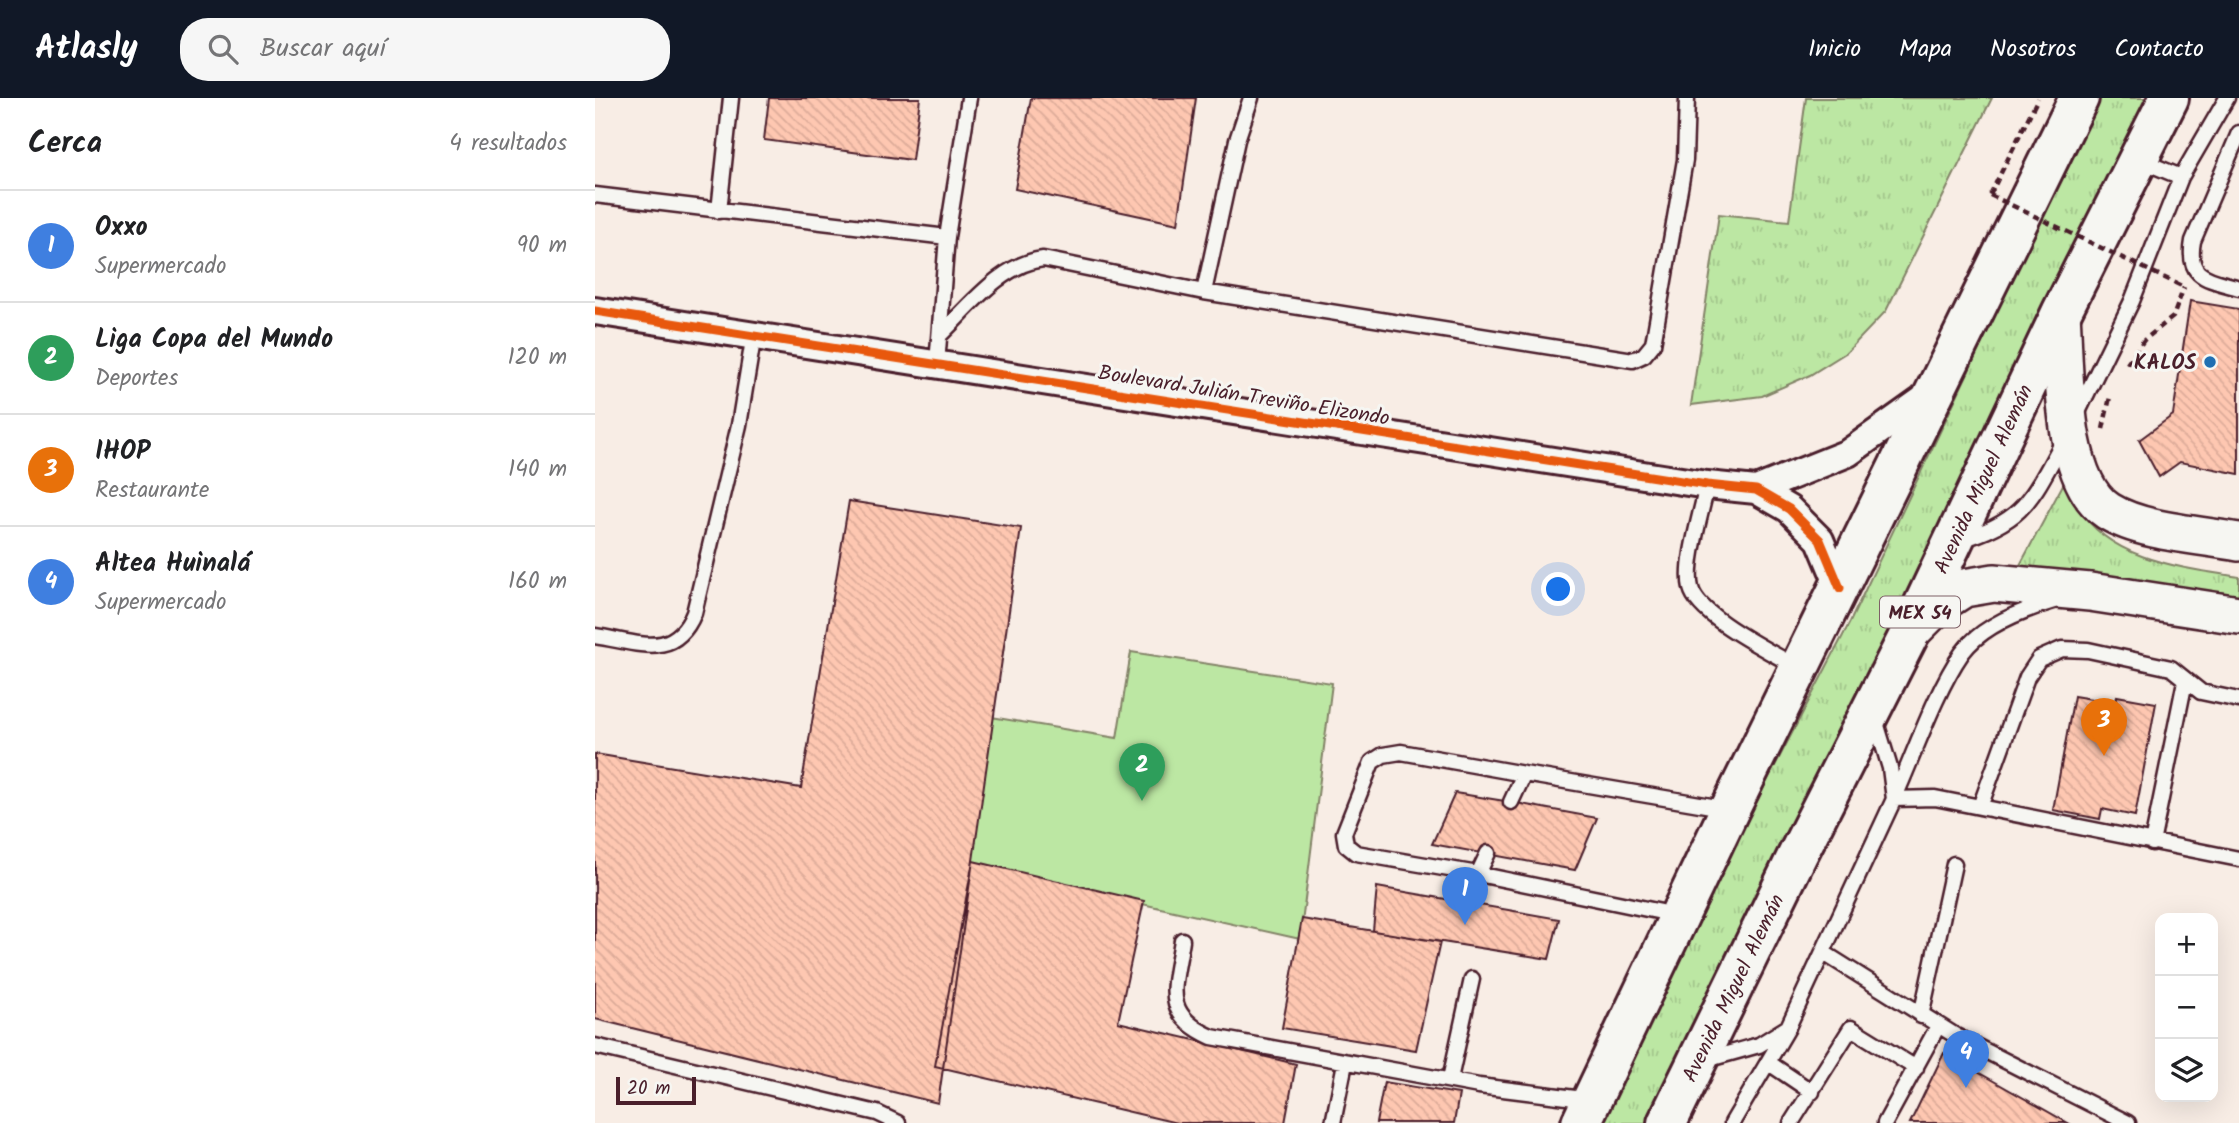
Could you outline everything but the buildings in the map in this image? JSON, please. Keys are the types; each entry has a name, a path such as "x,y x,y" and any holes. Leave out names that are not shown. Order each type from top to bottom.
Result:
{"highway":[{"path":"1587,1112 1730,809 2079,98"},
{"name":"Avenida Miguel Alemán","path":"1667,1123 1798,854 1910,633 2061,313 2169,98"}],"main road":[{"path":"2061,313 2086,431 2079,477 2091,495 2109,511 2137,523 2239,542"},
{"path":"1910,633 1939,604 1964,587 1994,583 2090,592 2239,614"}],"street":[{"name":"Boulevard Julián Treviño Elizondo","path":"595,311 1707,485 1756,490 1848,453 1891,425 1937,389"},
{"name":"Boulevard Julián Treviño Elizondo","path":"1756,490 1805,523 1820,540 1840,588"}],"lane":[{"path":"719,211 731,98"},
{"path":"937,364 947,237 969,98"},
{"path":"1204,292 1231,165 1251,98"},
{"path":"940,335 1006,273 1025,261 1043,259 1204,292 1633,360 1644,355 1653,344 1683,173 1687,98"},
{"path":"1953,542 1987,532 2013,519 2086,431 2101,358 2132,301 2181,177 2227,98"},
{"path":"2239,134 2193,241 2191,255 2193,266 2201,276 2239,289"},
{"path":"2140,160 2181,177"},
{"path":"595,195 947,237"},
{"path":"595,636 657,645 672,643 686,631 694,613 739,425 754,334"},
{"path":"1707,485 1691,574 1690,586 1697,601 1713,615 1799,668"},
{"path":"1732,1123 1788,1027 1945,684 1963,652 1991,628 2028,608 2090,592"},
{"path":"1980,807 2027,677 2039,659 2062,649 2088,650 2171,667 2201,692 2239,699"},
{"path":"2152,843 2185,681"},
{"path":"1872,709 1890,768 1894,799"},
{"path":"1680,916 1478,874 1356,853 1346,845 1345,833 1372,762 1383,755 1401,752 1730,809"},
{"path":"1511,802 1524,774"},
{"path":"1894,799 1935,798 2239,859"},
{"path":"1478,874 1488,853"},
{"path":"1921,1016 1954,864"},
{"path":"1182,940 1174,992 1178,1012 1189,1027 1212,1037 1345,1063 1450,1079 1587,1112"},
{"path":"1824,953 1938,1026 2128,1123"},
{"path":"1450,1079 1472,979"},
{"path":"1885,1123 1938,1026"},
{"path":"1697,1062 1759,1045 1788,1027"},
{"path":"1791,1123 1851,1028 1916,1068"},
{"path":"595,1045 877,1113 898,1123"},
{"path":"1333,1123 1345,1063"},
{"path":"1769,1063 1812,1092"}],"path":[{"path":"2038,98 1990,195 2184,287 2173,317 2144,340 2121,374"},
{"path":"2086,431 2105,412 2112,392"}],"green space":[{"path":"1806,98 1992,98 1886,311 1847,352 1810,375 1762,396 1691,405 1719,214 1789,221"},
{"path":"2098,98 2150,98 1651,1123 1600,1123 1730,852 1850,622"},
{"path":"2067,477 2079,508 2109,540 2150,559 2239,577 2239,598 2019,567"},
{"path":"1131,652 1332,683 1300,939 957,863 979,715 1117,738"}],"cycle path":[{"path":"595,311 1707,485 1756,490 1789,509 1820,540 1840,588"}],"place":[{"name":"KALOS","path":"2210,362"},
{"name":"IHOP","path":"2104,756"},
{"name":"Liga Copa del Mundo","path":"1142,801"},
{"name":"Oxxo","path":"1465,925"},
{"name":"Altea Huinalá","path":"1966,1088"}]}
